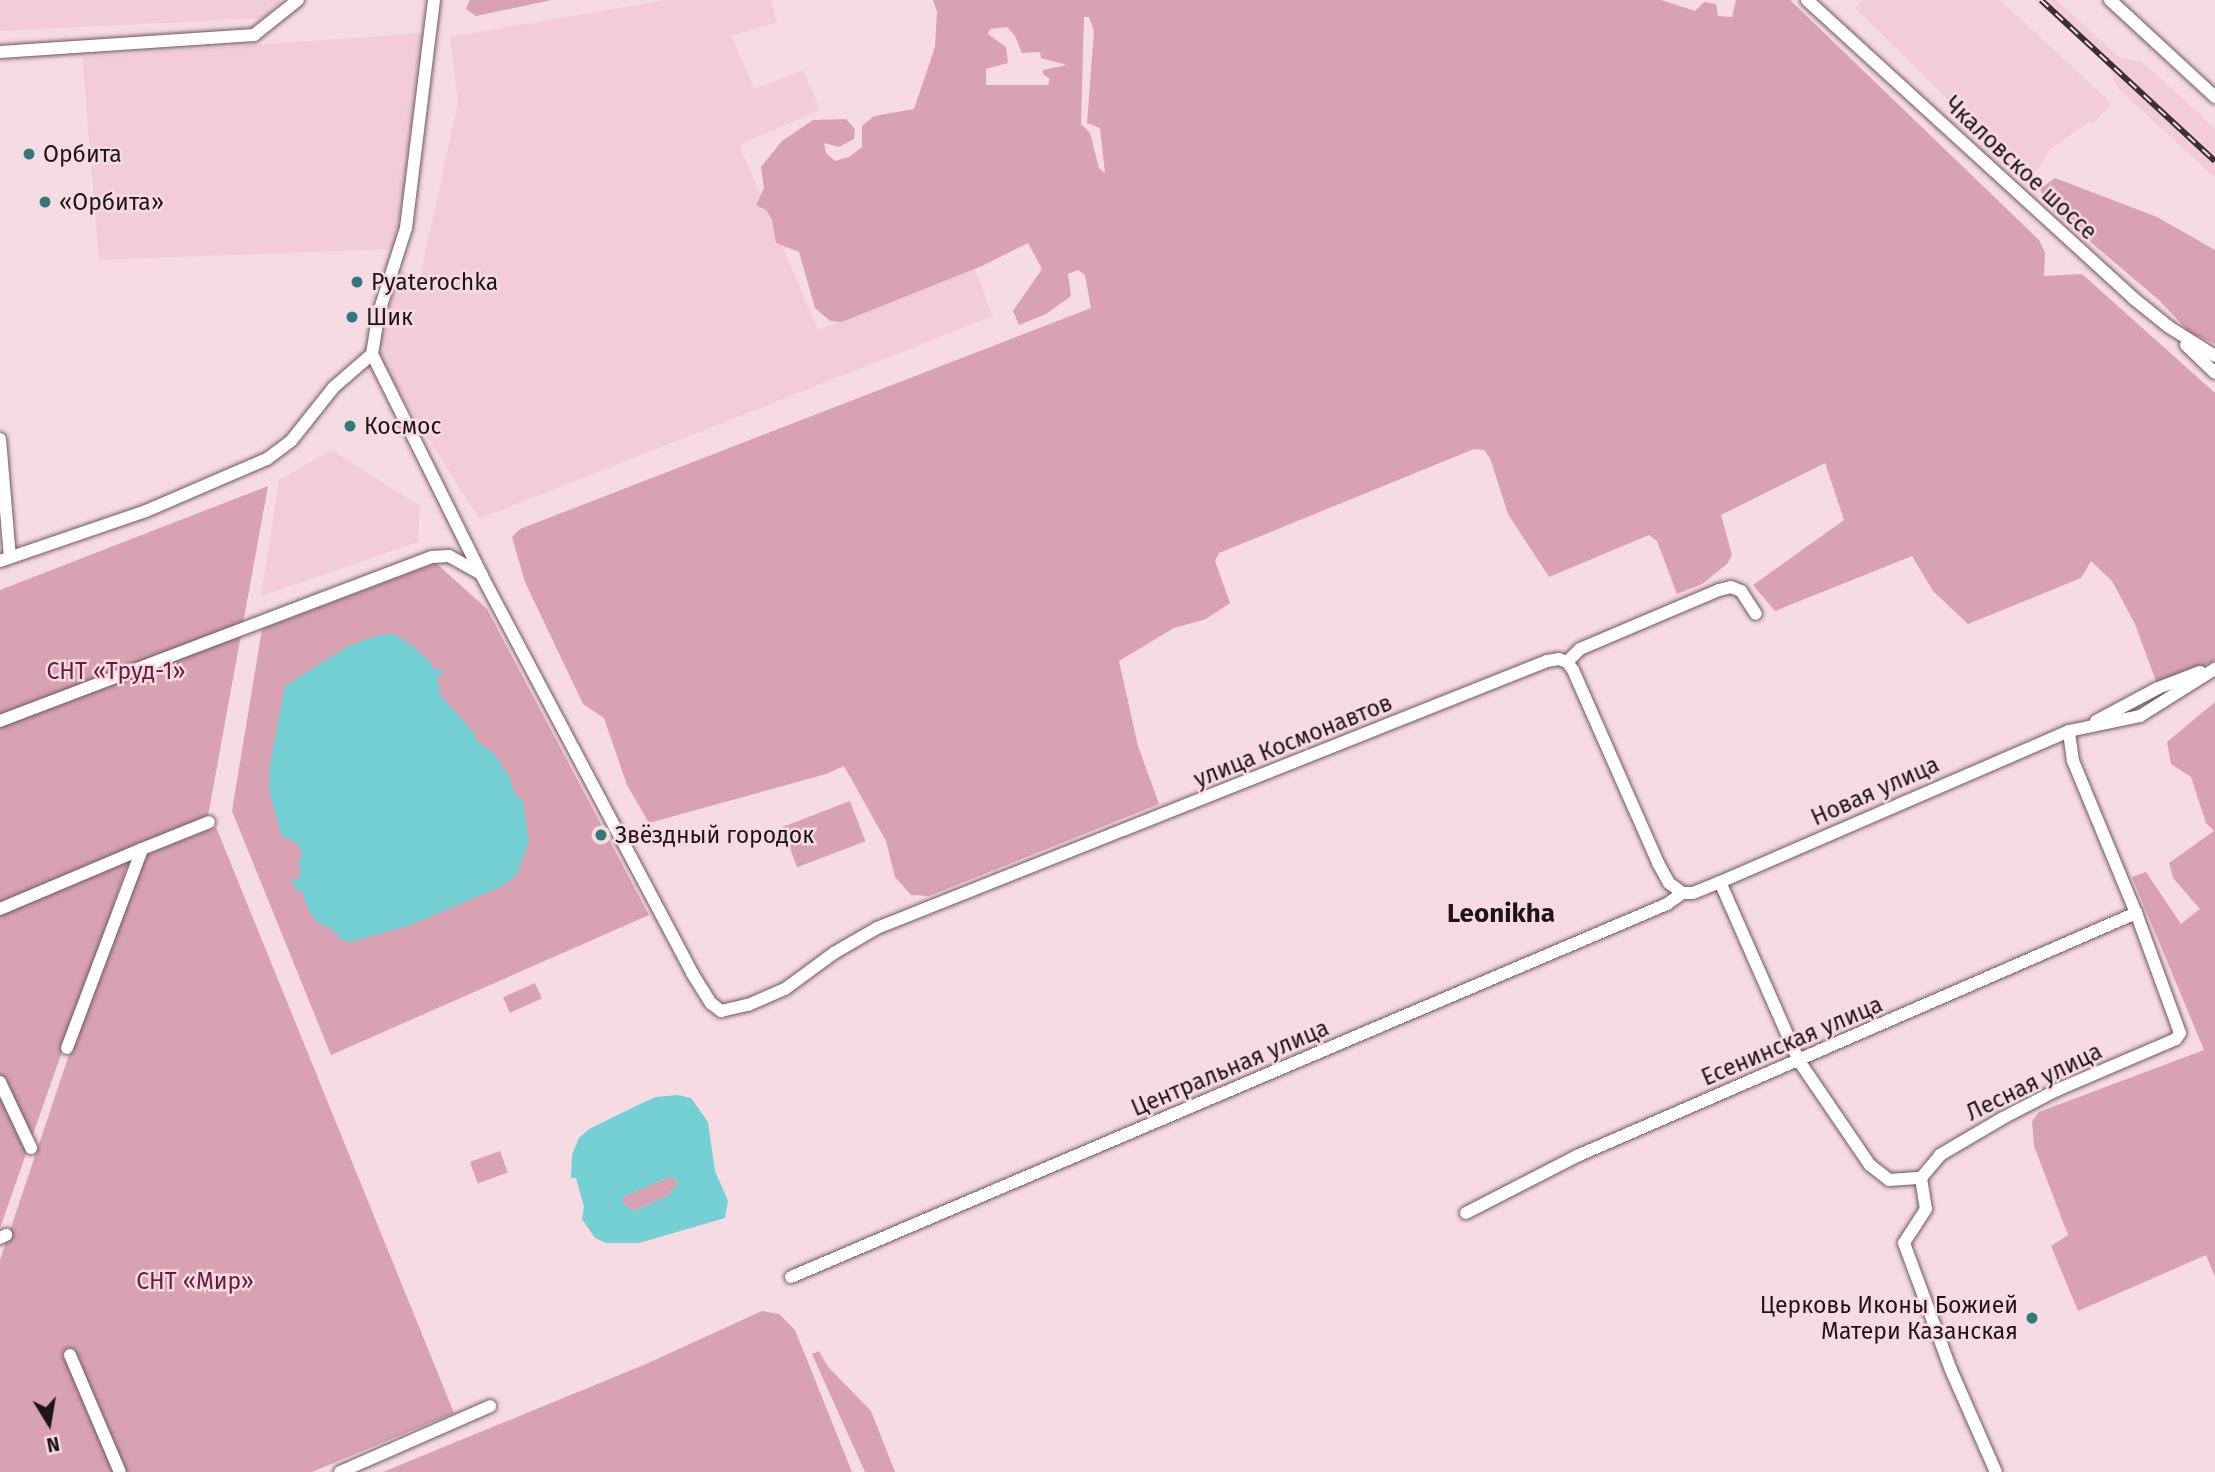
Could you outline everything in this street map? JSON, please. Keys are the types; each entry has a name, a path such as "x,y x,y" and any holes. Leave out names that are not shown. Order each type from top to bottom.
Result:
{"street":[{"path":"434,0 406,228 379,312 372,355 481,574"},
{"name":"Чкаловское шоссе","path":"1807,0 2086,256 2169,327 2215,356"},
{"path":"2110,0 2215,97"},
{"path":"0,51 254,35 294,1"},
{"path":"2169,327 2215,373"},
{"path":"0,439 5,559 159,506 267,459 291,441 334,387 372,355"},
{"path":"0,721 432,557 449,556 481,574"},
{"name":"улица Космонавтов","path":"481,574 692,973 711,1003 721,1011 748,1005 785,989 834,953 877,928 1548,662 1559,659 1567,662 1580,649 1719,590 1731,587 1741,591 1756,614"},
{"path":"1567,662 1573,670 1658,863 1669,883 1683,893"},
{"name":"Новая улица","path":"1683,893 1693,893 1720,882 2069,731 2140,716 2215,667"},
{"path":"2069,731 2073,761 2136,913"},
{"path":"0,909 209,822"},
{"path":"67,1048 142,849"},
{"path":"1720,882 1799,1061 1870,1165 1889,1180 1921,1178 1926,1209 1904,1243 1951,1370 1996,1472"},
{"name":"Центральная улица","path":"791,1277 1667,904 1683,893"},
{"name":"Лесная улица","path":"1921,1178 1940,1155 2001,1119 2057,1090 2176,1039 2180,1027 2136,913"},
{"name":"Есенинская улица","path":"1466,1213 1577,1156 2136,913"},
{"path":"0,1082 31,1148"},
{"path":"70,1355 120,1472"},
{"path":"340,1472 490,1406"}],"shaded area":[{"path":"0,0 281,0 265,18 0,31"},
{"path":"665,0 771,0 777,22 732,36 754,89 803,70 820,110 739,145 818,330 974,268 993,316 479,519 393,382 382,362 379,340 400,271 420,277 458,103 450,37"},
{"path":"1863,0 2000,0 2107,99 2110,105 2094,123 2087,123 2048,151 2042,164 2028,178 1855,8"},
{"path":"2035,0 2056,0 2121,59 2141,61 2215,128 2215,178 2117,87 2109,67"},
{"path":"423,33 400,227 392,249 99,260 82,57"},
{"path":"331,450 420,506 418,542 261,596 279,480"}],"green space":[{"path":"470,0 552,0 476,16 466,9"},
{"path":"933,0 1661,0 1695,11 1704,2 1716,4 1718,16 1732,17 1736,0 1790,0 2039,240 2045,253 2044,276 2082,274 2215,393 2215,661 2157,684 2135,624 2112,581 2091,561 2081,578 1968,624 1933,591 1912,556 1775,611 1753,585 1844,520 1825,463 1721,515 1732,555 1727,564 1702,584 1677,594 1657,541 1649,535 1549,577 1508,514 1490,458 1484,450 1474,449 1219,553 1215,561 1230,603 1206,619 1174,628 1119,661 1138,746 1159,804 929,896 911,895 895,877 886,841 844,766 826,774 649,823 627,785 604,718 583,704 525,582 512,537 520,529 1091,308 1085,275 1078,270 1068,274 1071,296 1046,314 1019,325 1013,311 1042,269 1028,243 982,266 842,322 830,321 815,308 799,252 776,243 772,220 766,210 756,205 764,188 761,167 782,141 813,120 846,119 855,129 854,139 839,147 824,143 826,153 835,161 849,157 862,147 862,126 874,116 914,109 935,47 937,12","holes":["1084,17 1089,17 1094,31 1087,123 1100,128 1105,173 1099,168 1090,133 1081,124","1007,27 1015,36 1022,53 1040,52 1041,58 1067,65 1043,70 1043,74 1050,79 1048,85 986,85 986,69 1008,63 1006,47 988,34 990,29"]},
{"path":"2055,178 2157,217 2215,250 2215,344 2189,332 2160,301 2046,204 2040,189"},
{"name":"СНТ «Труд-1»","path":"268,486 208,816 133,850 0,1228 0,590"},
{"path":"436,563 487,609 649,915 331,1055 232,811 262,629"},
{"path":"2215,702 2215,1277 2206,1255 2078,1311 2051,1246 2068,1235 2034,1146 2032,1121 2039,1112 2204,1050 2132,877 2146,872 2181,924 2200,909 2173,878 2169,863 2214,831 2206,823 2191,777 2171,764 2167,742"},
{"path":"850,801 865,841 797,867 782,827"},
{"name":"СНТ «Мир»","path":"216,827 454,1413 312,1472 0,1472 0,1260 74,1040 145,855"},
{"path":"535,983 542,999 510,1013 503,997"},
{"path":"500,1151 508,1173 478,1184 470,1162"},
{"path":"667,1178 674,1178 678,1183 668,1196 634,1211 623,1203 623,1197"},
{"path":"762,1311 779,1314 795,1330 852,1472 383,1472 646,1364"},
{"path":"819,1351 828,1367 871,1411 895,1472 865,1472 812,1354"}],"water":[{"path":"393,634 412,645 432,664 433,669 442,669 443,674 437,676 441,696 476,735 476,741 493,752 509,776 515,794 523,801 529,841 517,875 501,887 408,926 351,942 341,940 336,932 317,922 308,909 302,891 296,891 291,878 300,879 300,864 296,865 301,858 301,850 296,842 282,837 269,791 270,765 285,686 347,647 378,635"},
{"path":"678,1095 691,1098 708,1122 715,1171 728,1201 725,1218 639,1243 606,1243 595,1238 582,1219 584,1207 576,1178 571,1178 572,1155 579,1138 589,1129 656,1097","holes":["667,1178 674,1178 678,1183 668,1196 634,1211 623,1203 623,1197"]}],"railway":[{"path":"2041,0 2215,161"}],"place":[{"name":"Орбита","path":"29,154"},
{"name":"«Орбита»","path":"45,202"},
{"name":"Pyaterochka","path":"357,282"},
{"name":"Шик","path":"352,317"},
{"name":"Космос","path":"350,426"},
{"name":"Звёздный городок","path":"601,835"},
{"name":"Церковь Иконы Божией Матери Казанская","path":"2032,1318"}],"district":[{"name":"Leonikha","path":"1501,914"}]}
